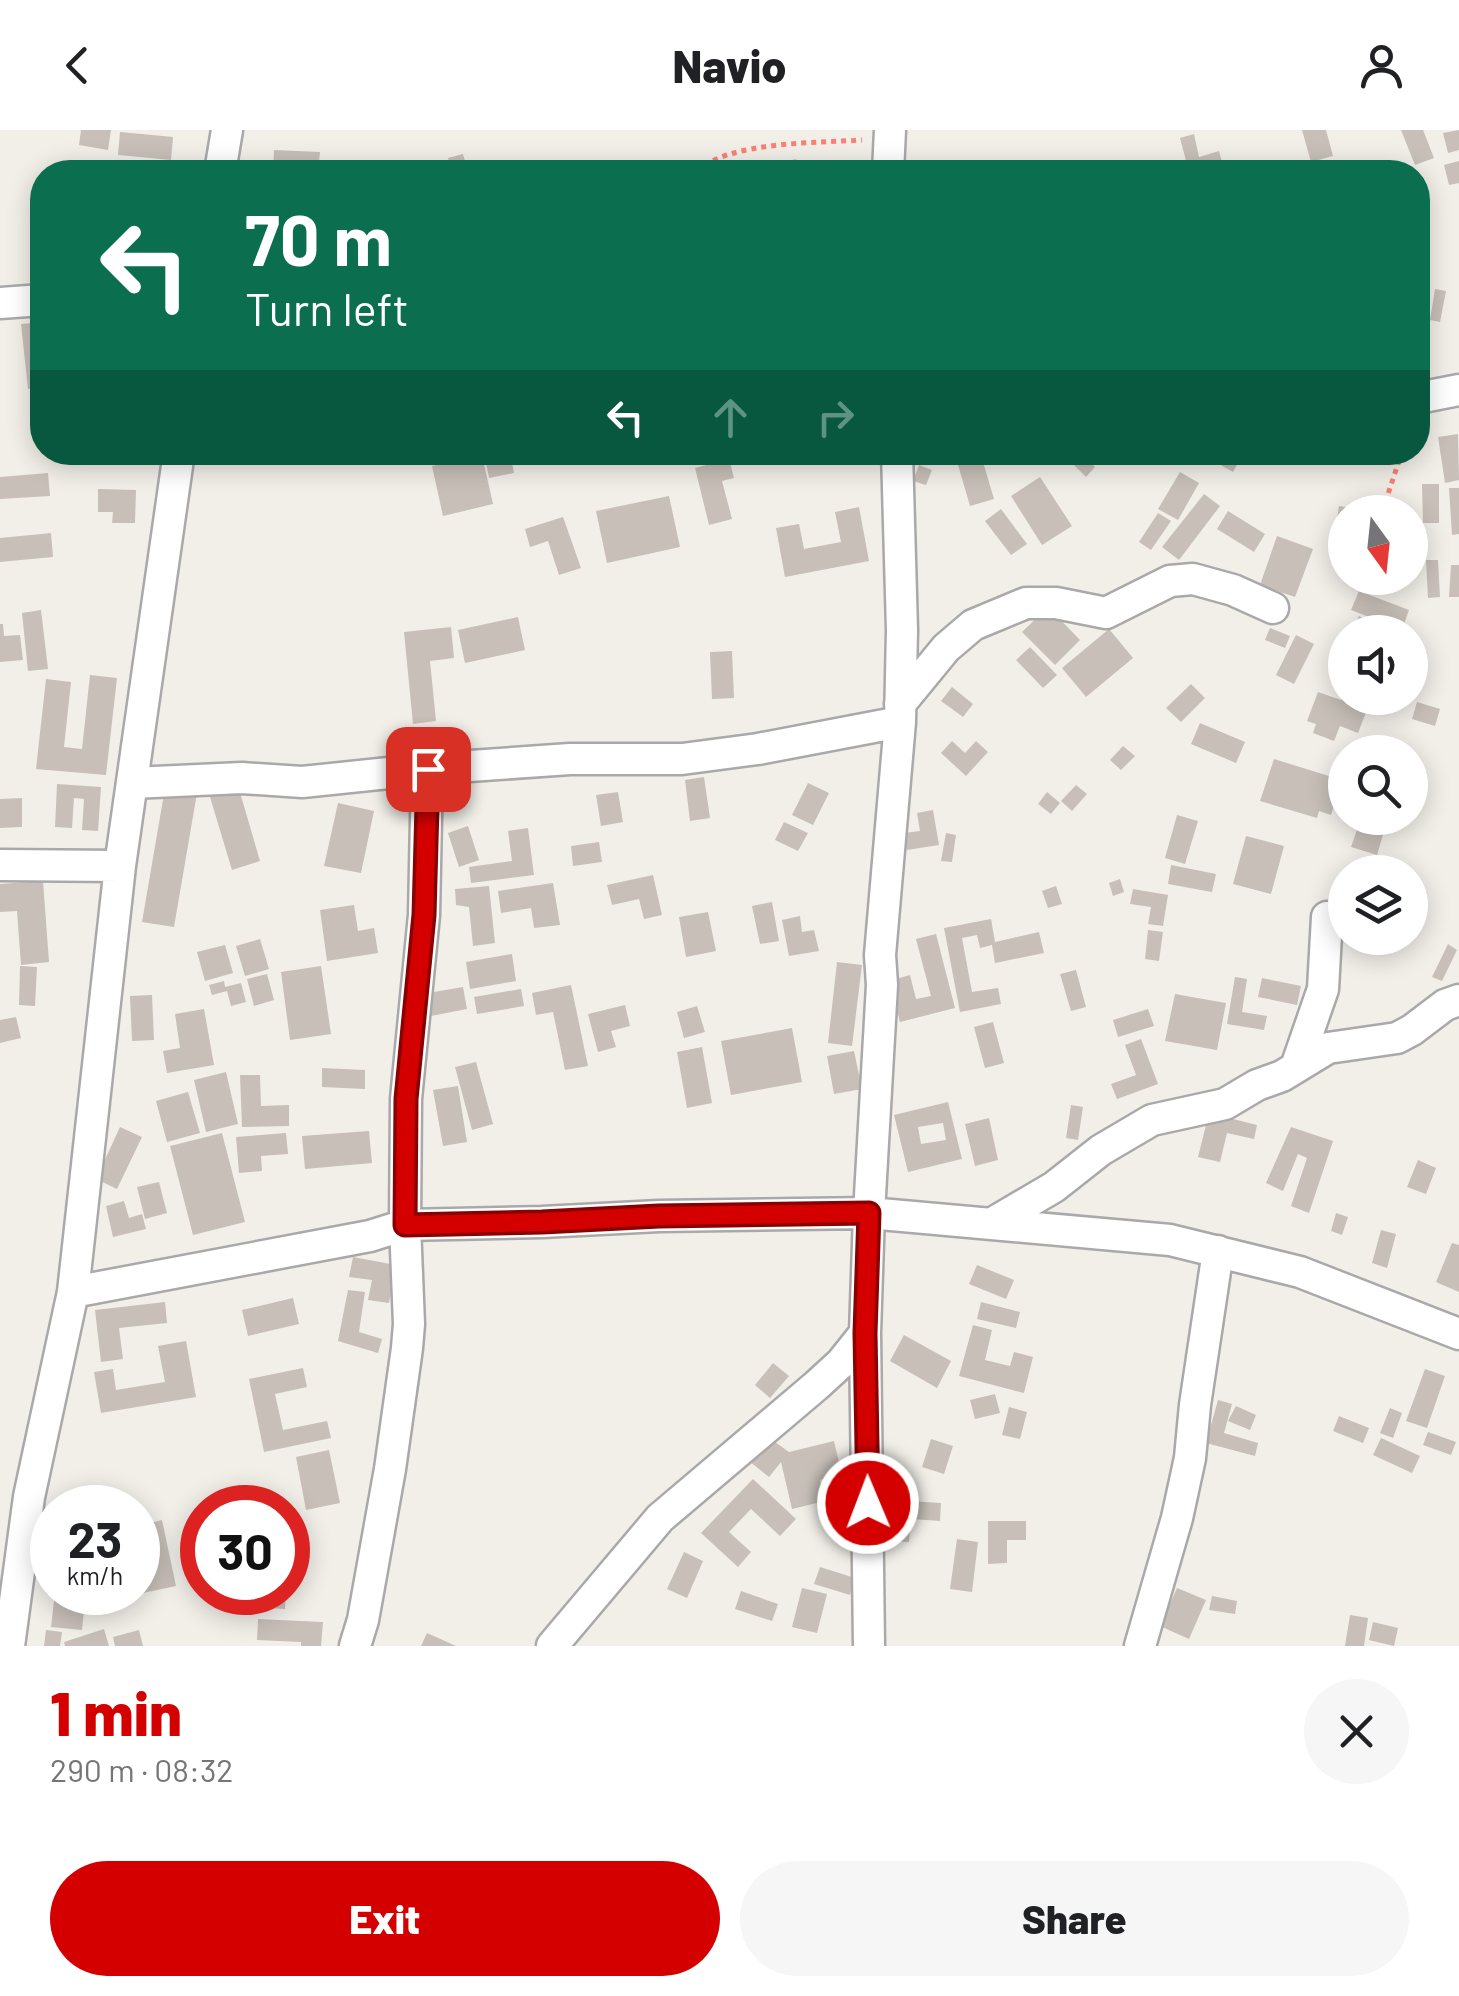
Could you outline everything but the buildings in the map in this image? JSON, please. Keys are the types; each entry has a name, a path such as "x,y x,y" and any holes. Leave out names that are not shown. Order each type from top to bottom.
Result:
{"street":[{"path":"222,160 227,130"},
{"path":"889,160 890,134"},
{"path":"0,303 30,301"},
{"path":"1430,396 1459,390"},
{"path":"0,1646 9,1646 29,1498 73,1292 120,866 177,465"},
{"path":"869,1646 865,1333 882,985 880,955 900,713 897,465"},
{"path":"132,783 242,778 302,782 570,759 682,759 758,749 900,713 946,648 972,625 1026,603 1056,603 1106,613 1170,581 1194,579 1274,608"},
{"path":"355,1646 390,1469 409,1324 406,1099 424,915 428,769"},
{"path":"0,864 120,866"},
{"path":"1296,1067 1322,989 1328,916"},
{"path":"991,1224 1054,1188 1102,1150 1152,1120 1216,1107 1328,1048 1405,1035 1445,1005 1459,1000"},
{"path":"73,1292 370,1236 405,1225 869,1213 1170,1240 1300,1272 1459,1334"},
{"path":"1140,1646 1190,1458 1218,1250"},
{"path":"552,1646 660,1518 829,1374 865,1333"}],"path":[{"path":"715,160 773,146 890,134"},
{"path":"1388,495 1398,465"}],"route":[{"path":"428,769 424,915 406,1099 405,1225 869,1213 865,1333 868,1503"}]}
